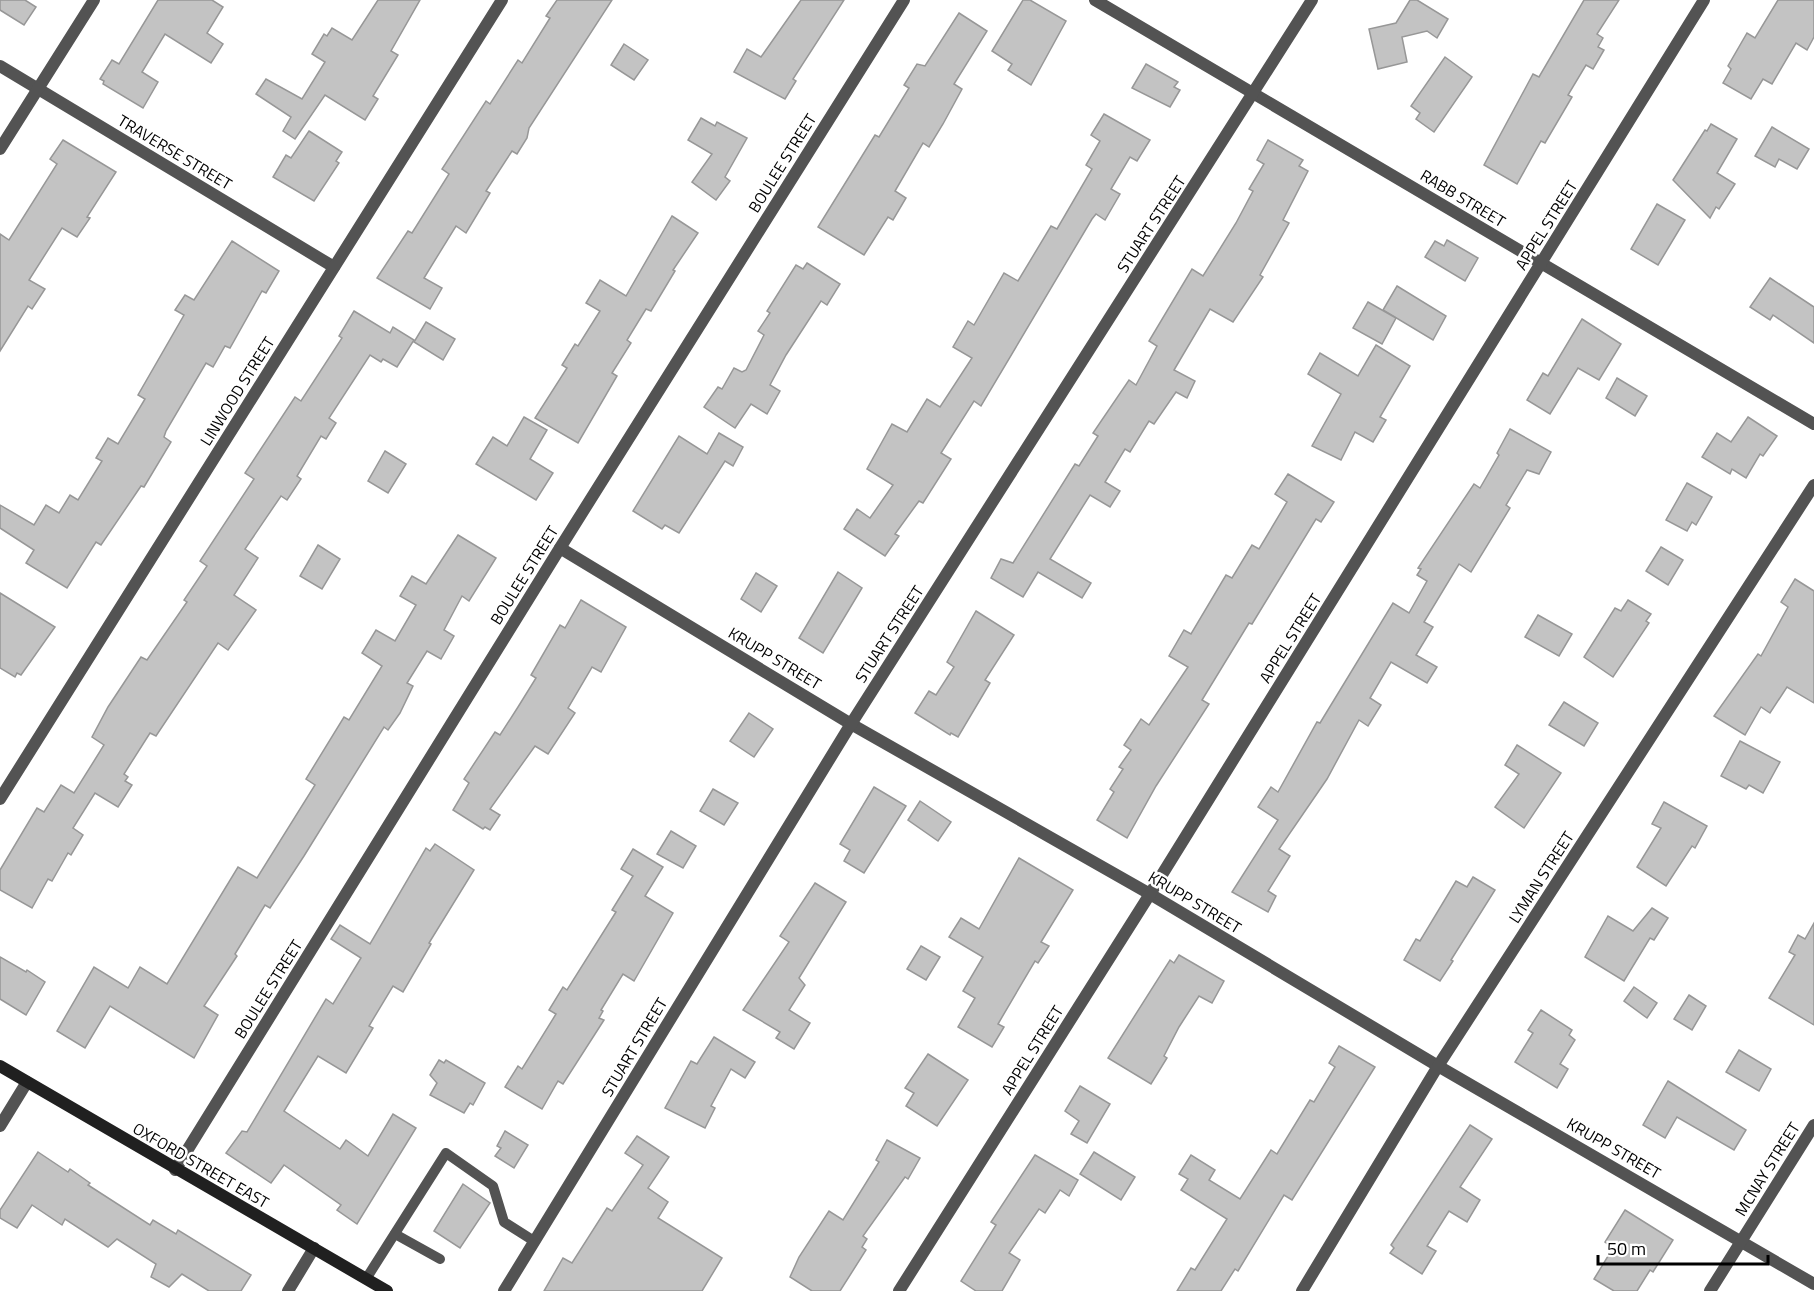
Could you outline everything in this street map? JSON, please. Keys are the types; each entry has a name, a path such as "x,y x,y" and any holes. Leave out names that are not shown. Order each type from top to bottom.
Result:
{"main road":[{"name":"OXFORD STREET EAST","path":"0,1066 175,1170 387,1291"}],"street":[{"path":"0,149 94,0"},
{"name":"LINWOOD STREET","path":"0,799 502,0"},
{"name":"BOULEE STREET","path":"175,1170 560,548 904,0"},
{"name":"RABB STREET","path":"1095,0 1814,424"},
{"name":"STUART STREET","path":"504,1291 851,724 1312,0"},
{"name":"APPEL STREET","path":"899,1291 1150,894 1704,0"},
{"name":"TRAVERSE STREET","path":"0,66 334,267"},
{"name":"LYMAN STREET","path":"1302,1291 1438,1066 1814,485"},
{"name":"KRUPP STREET","path":"560,548 851,724 1150,894 1438,1066 1814,1284"},
{"path":"0,1126 27,1082"},
{"name":"MCNAY STREET","path":"1710,1291 1814,1125"},
{"path":"288,1291 314,1248"}],"lane":[{"path":"366,1278 446,1153 493,1186 504,1222 534,1241"},
{"path":"395,1234 440,1259"}],"building":[{"path":"0,0 25,0 36,7 24,25 0,10"},
{"path":"158,0 212,0 223,7 207,33 223,44 211,63 165,34 142,72 158,82 143,108 103,84 104,81 100,79 112,60 119,64"},
{"path":"378,0 420,0 391,51 398,55 373,96 378,99 365,120 325,95 295,139 283,131 291,117 256,94 266,79 302,99 325,62 312,54 324,34 327,36 332,28 352,40"},
{"path":"557,0 612,0 529,128 527,138 517,154 512,151 486,191 490,193 466,233 456,226 424,278 442,288 430,309 377,278 408,231 412,233 449,174 442,169 486,101 490,104 518,60 522,63 550,18 546,16"},
{"path":"801,0 844,0 793,79 796,81 785,99 734,72 747,49 761,57"},
{"path":"1023,0 1030,0 1066,21 1031,85 1008,70 1012,64 992,51"},
{"path":"1410,0 1417,0 1448,19 1437,38 1427,31 1402,37 1407,62 1378,69 1369,29 1396,23"},
{"path":"1584,0 1619,0 1597,34 1603,38 1598,47 1604,50 1593,69 1586,65 1568,95 1572,97 1545,143 1541,141 1517,184 1484,165 1533,74 1539,77"},
{"path":"1778,0 1814,0 1814,37 1807,50 1796,43 1772,84 1763,79 1751,99 1723,83 1731,69 1728,66 1747,33 1755,38"},
{"path":"959,13 987,31 954,84 962,89 943,124 929,147 923,143 895,191 906,198 893,220 888,217 864,255 818,227 875,135 879,137 909,88 904,85 917,64 925,66"},
{"path":"624,44 648,60 634,80 611,65"},
{"path":"1445,57 1472,77 1434,132 1416,119 1420,113 1411,106"},
{"path":"1146,64 1178,82 1174,87 1180,90 1170,107 1132,88"},
{"path":"1104,114 1150,140 1137,161 1130,157 1111,189 1120,194 1105,220 1096,214 1092,219 981,406 974,401 941,453 951,459 923,503 919,501 895,534 899,536 885,556 844,529 857,509 870,518 893,485 867,469 892,424 907,432 927,399 940,407 972,358 953,347 968,321 974,325 1004,273 1018,281 1051,226 1057,229 1092,169 1086,165 1100,141 1091,135"},
{"path":"701,118 715,126 717,122 747,138 725,177 730,181 716,200 692,182 712,154 688,140"},
{"path":"1711,124 1737,139 1717,173 1735,184 1719,209 1716,207 1710,218 1673,180"},
{"path":"1772,127 1809,149 1797,169 1779,159 1775,167 1755,156"},
{"path":"309,131 342,152 336,161 339,163 314,201 273,177 286,155 291,158"},
{"path":"63,140 116,172 77,237 62,228 29,280 45,289 32,309 28,306 0,351 0,234 9,240 57,164 50,159"},
{"path":"1268,140 1303,160 1299,166 1308,171 1283,220 1289,223 1260,275 1263,277 1233,322 1210,309 1174,370 1195,381 1187,398 1176,392 1154,424 1149,421 1130,452 1125,449 1105,482 1120,491 1110,507 1090,495 1050,559 1091,583 1082,598 1038,572 1023,597 991,578 1001,559 1013,563 1075,464 1079,466 1098,436 1093,433 1129,380 1136,385 1157,346 1149,341 1192,269 1203,276 1236,223 1253,191 1249,189 1264,164 1257,160"},
{"path":"1657,204 1685,220 1658,265 1631,249"},
{"path":"672,216 698,233 673,270 675,271 651,311 646,309 627,340 631,343 612,373 617,376 578,443 535,418 567,368 562,365 575,344 578,346 600,311 586,303 600,280 626,296"},
{"path":"1447,240 1478,258 1465,281 1425,257 1435,241 1444,246"},
{"path":"232,241 279,271 266,293 262,291 230,348 225,346 213,367 206,363 166,431 164,437 171,442 144,487 141,486 101,545 96,542 67,588 26,563 34,550 0,528 0,505 34,525 46,505 59,513 70,495 78,500 102,461 96,458 108,438 118,444 145,399 138,395 184,315 175,310 185,295 194,300"},
{"path":"807,263 840,284 827,305 821,301 786,355 770,385 780,391 767,414 751,404 735,428 704,407 718,387 722,389 734,368 742,372 746,370 764,335 758,331 770,313 767,311 796,265 803,269"},
{"path":"1770,278 1814,307 1814,343 1773,315 1770,320 1750,307"},
{"path":"1397,286 1446,316 1433,340 1383,310"},
{"path":"1368,302 1396,318 1382,344 1353,328"},
{"path":"354,311 390,333 393,327 414,340 397,367 383,359 381,362 370,355 329,418 336,423 326,439 321,436 297,476 301,479 287,500 281,496 245,549 258,558 234,595 256,610 228,650 218,643 156,736 150,733 124,774 128,777 125,781 132,785 118,807 95,793 73,828 83,835 71,855 68,853 52,881 48,879 32,908 0,890 0,870 37,808 44,812 61,785 74,793 104,745 92,737 108,707 141,657 147,660 187,602 184,600 207,566 200,561 254,479 245,473 295,397 301,401 342,338 339,336"},
{"path":"1582,319 1621,344 1599,380 1578,368 1550,414 1527,400 1543,373 1548,376"},
{"path":"426,322 455,339 443,360 414,342"},
{"path":"1376,345 1410,366 1380,417 1386,420 1373,442 1355,432 1341,460 1312,446 1341,394 1308,374 1320,353 1358,376"},
{"path":"1617,378 1647,396 1635,416 1606,398"},
{"path":"524,417 547,430 530,459 553,473 536,500 476,464 493,437 507,446"},
{"path":"1748,417 1777,436 1763,456 1760,454 1746,478 1732,469 1730,474 1702,457 1717,433 1731,442"},
{"path":"1510,429 1551,452 1539,474 1527,470 1506,505 1510,508 1471,572 1459,564 1424,622 1433,627 1416,655 1437,667 1427,683 1391,662 1370,698 1381,705 1368,726 1359,720 1327,779 1279,849 1290,856 1268,891 1276,896 1268,912 1232,892 1278,820 1258,807 1271,787 1278,792 1317,722 1320,723 1393,603 1409,613 1427,581 1417,575 1421,569 1418,568 1474,484 1480,488 1499,455 1497,453"},
{"path":"719,433 743,447 733,466 725,461 679,533 665,525 662,529 633,511 679,436 707,454"},
{"path":"385,451 406,464 388,493 368,481"},
{"path":"1288,474 1334,502 1321,522 1316,519 1252,624 1249,623 1202,700 1209,704 1156,786 1127,838 1097,820 1114,792 1110,789 1123,769 1119,767 1131,750 1124,745 1141,719 1149,725 1188,667 1169,656 1184,630 1191,634 1226,575 1232,578 1252,545 1259,549 1287,502 1275,494"},
{"path":"1687,483 1712,497 1696,525 1692,522 1687,531 1666,520"},
{"path":"458,535 496,558 469,601 462,596 444,630 454,636 441,659 427,651 407,683 413,686 400,713 388,730 384,727 270,908 265,905 235,954 237,956 204,1006 218,1015 194,1058 110,1006 85,1048 57,1031 94,967 128,988 140,967 167,984 238,867 257,878 315,785 306,779 344,717 349,720 382,666 362,653 376,630 395,641 416,605 400,596 412,576 426,584"},
{"path":"318,545 340,559 322,589 300,576"},
{"path":"1661,547 1683,560 1668,585 1646,571"},
{"path":"838,572 862,588 823,653 799,638"},
{"path":"756,573 777,586 761,612 741,599"},
{"path":"1795,579 1814,591 1814,703 1787,687 1770,713 1761,707 1745,735 1714,716 1758,654 1761,656 1788,607 1781,602"},
{"path":"0,593 55,627 21,675 17,673 15,677 0,668"},
{"path":"581,600 626,627 601,672 592,667 568,708 575,713 548,754 535,746 490,809 500,815 490,830 485,827 483,829 453,810 469,783 464,779 495,732 500,735 536,678 531,675 560,625 565,628"},
{"path":"1628,600 1651,614 1646,621 1649,623 1613,677 1584,657 1615,608 1621,611"},
{"path":"976,611 1014,635 985,680 990,683 958,737 951,733 950,735 915,713 929,691 936,695 954,667 947,662"},
{"path":"1538,615 1572,634 1559,656 1525,637"},
{"path":"1564,702 1598,723 1584,746 1549,725"},
{"path":"749,713 773,729 754,757 730,741"},
{"path":"1740,741 1780,762 1763,793 1749,785 1746,789 1721,776"},
{"path":"1517,745 1561,773 1524,828 1495,807 1519,774 1505,765"},
{"path":"874,787 906,806 864,873 844,861 850,850 840,844"},
{"path":"713,789 738,803 724,825 700,811"},
{"path":"920,801 951,822 938,841 908,820"},
{"path":"1664,802 1707,826 1695,848 1692,846 1666,886 1637,867 1661,828 1652,824"},
{"path":"671,831 696,846 683,868 657,854"},
{"path":"435,844 474,870 429,943 431,944 403,992 393,986 369,1026 373,1028 346,1073 318,1056 284,1111 340,1149 346,1140 368,1156 393,1114 416,1128 357,1224 337,1210 341,1205 284,1165 271,1183 226,1153 242,1131 247,1132 326,999 333,1004 361,958 331,939 340,925 370,944 426,848 430,851"},
{"path":"633,849 663,867 645,896 673,913 634,981 623,974 601,1010 603,1011 599,1018 604,1020 563,1084 558,1081 542,1109 505,1087 518,1066 522,1069 556,1014 549,1010 563,987 567,990 616,912 612,910 633,876 621,869"},
{"path":"1019,858 1073,890 1041,942 1049,946 1038,963 1035,961 998,1024 1004,1027 992,1047 958,1027 975,998 963,991 983,957 949,937 961,918 979,929"},
{"path":"1473,877 1495,890 1440,981 1404,960 1416,939 1420,941 1456,881 1467,887"},
{"path":"815,883 846,902 799,978 805,985 789,1010 810,1023 794,1049 776,1038 780,1032 743,1010 789,942 780,936"},
{"path":"1652,908 1668,918 1654,940 1650,938 1624,981 1585,957 1608,916 1633,931"},
{"path":"1814,923 1814,1025 1769,998 1795,955 1789,952 1798,935 1805,939"},
{"path":"921,946 940,957 926,980 907,969"},
{"path":"1179,955 1224,981 1212,1003 1199,996 1179,1027 1164,1056 1167,1058 1151,1084 1108,1058 1170,960 1174,963"},
{"path":"0,957 45,982 26,1015 0,999"},
{"path":"1634,987 1657,1003 1647,1018 1624,1001"},
{"path":"1689,995 1706,1006 1692,1030 1674,1019"},
{"path":"1541,1010 1572,1030 1569,1035 1575,1040 1560,1064 1568,1069 1557,1088 1515,1062 1533,1033 1528,1030"},
{"path":"714,1037 755,1062 745,1078 731,1069 711,1106 715,1108 705,1128 665,1108 691,1061 697,1064"},
{"path":"1339,1046 1375,1067 1292,1200 1284,1195 1238,1271 1235,1269 1221,1291 1177,1291 1191,1268 1195,1270 1227,1219 1181,1190 1188,1179 1179,1174 1191,1155 1215,1170 1209,1180 1240,1199 1271,1150 1277,1154 1310,1100 1314,1102 1335,1067 1329,1063"},
{"path":"1739,1050 1771,1069 1759,1091 1726,1072"},
{"path":"928,1054 968,1080 937,1126 906,1106 914,1093 905,1088"},
{"path":"439,1060 444,1063 446,1060 485,1083 473,1105 470,1103 464,1113 430,1095 437,1083 430,1075"},
{"path":"1668,1081 1746,1130 1734,1150 1677,1117 1665,1138 1643,1125"},
{"path":"1080,1086 1110,1104 1087,1143 1071,1134 1079,1121 1065,1111"},
{"path":"1470,1125 1492,1139 1460,1187 1480,1200 1467,1222 1449,1211 1427,1246 1436,1251 1422,1274 1390,1253 1394,1248 1391,1245"},
{"path":"505,1131 528,1145 514,1168 495,1156 501,1148 497,1146"},
{"path":"637,1136 669,1157 648,1188 668,1202 658,1218 722,1258 702,1291 544,1291 563,1258 572,1263 607,1208 612,1211 643,1165 625,1153"},
{"path":"887,1140 920,1158 908,1179 905,1177 863,1236 867,1239 862,1247 866,1250 840,1291 812,1291 790,1277 799,1257 829,1211 843,1220 879,1162 876,1160"},
{"path":"38,1152 68,1172 70,1169 90,1183 88,1185 150,1225 153,1220 176,1234 178,1230 251,1275 241,1291 209,1291 182,1274 169,1287 151,1277 156,1264 117,1239 108,1247 65,1219 62,1225 32,1205 17,1228 0,1218 0,1210"},
{"path":"1094,1152 1135,1177 1121,1200 1080,1174"},
{"path":"1035,1155 1078,1180 1069,1196 1060,1190 1045,1213 1039,1209 1009,1253 1020,1260 1002,1291 976,1291 961,1281 996,1225 991,1222"},
{"path":"463,1184 490,1203 460,1248 434,1231"},
{"path":"1625,1210 1673,1240 1653,1272 1650,1270 1637,1291 1614,1291 1594,1279 1613,1248 1605,1242"}]}
